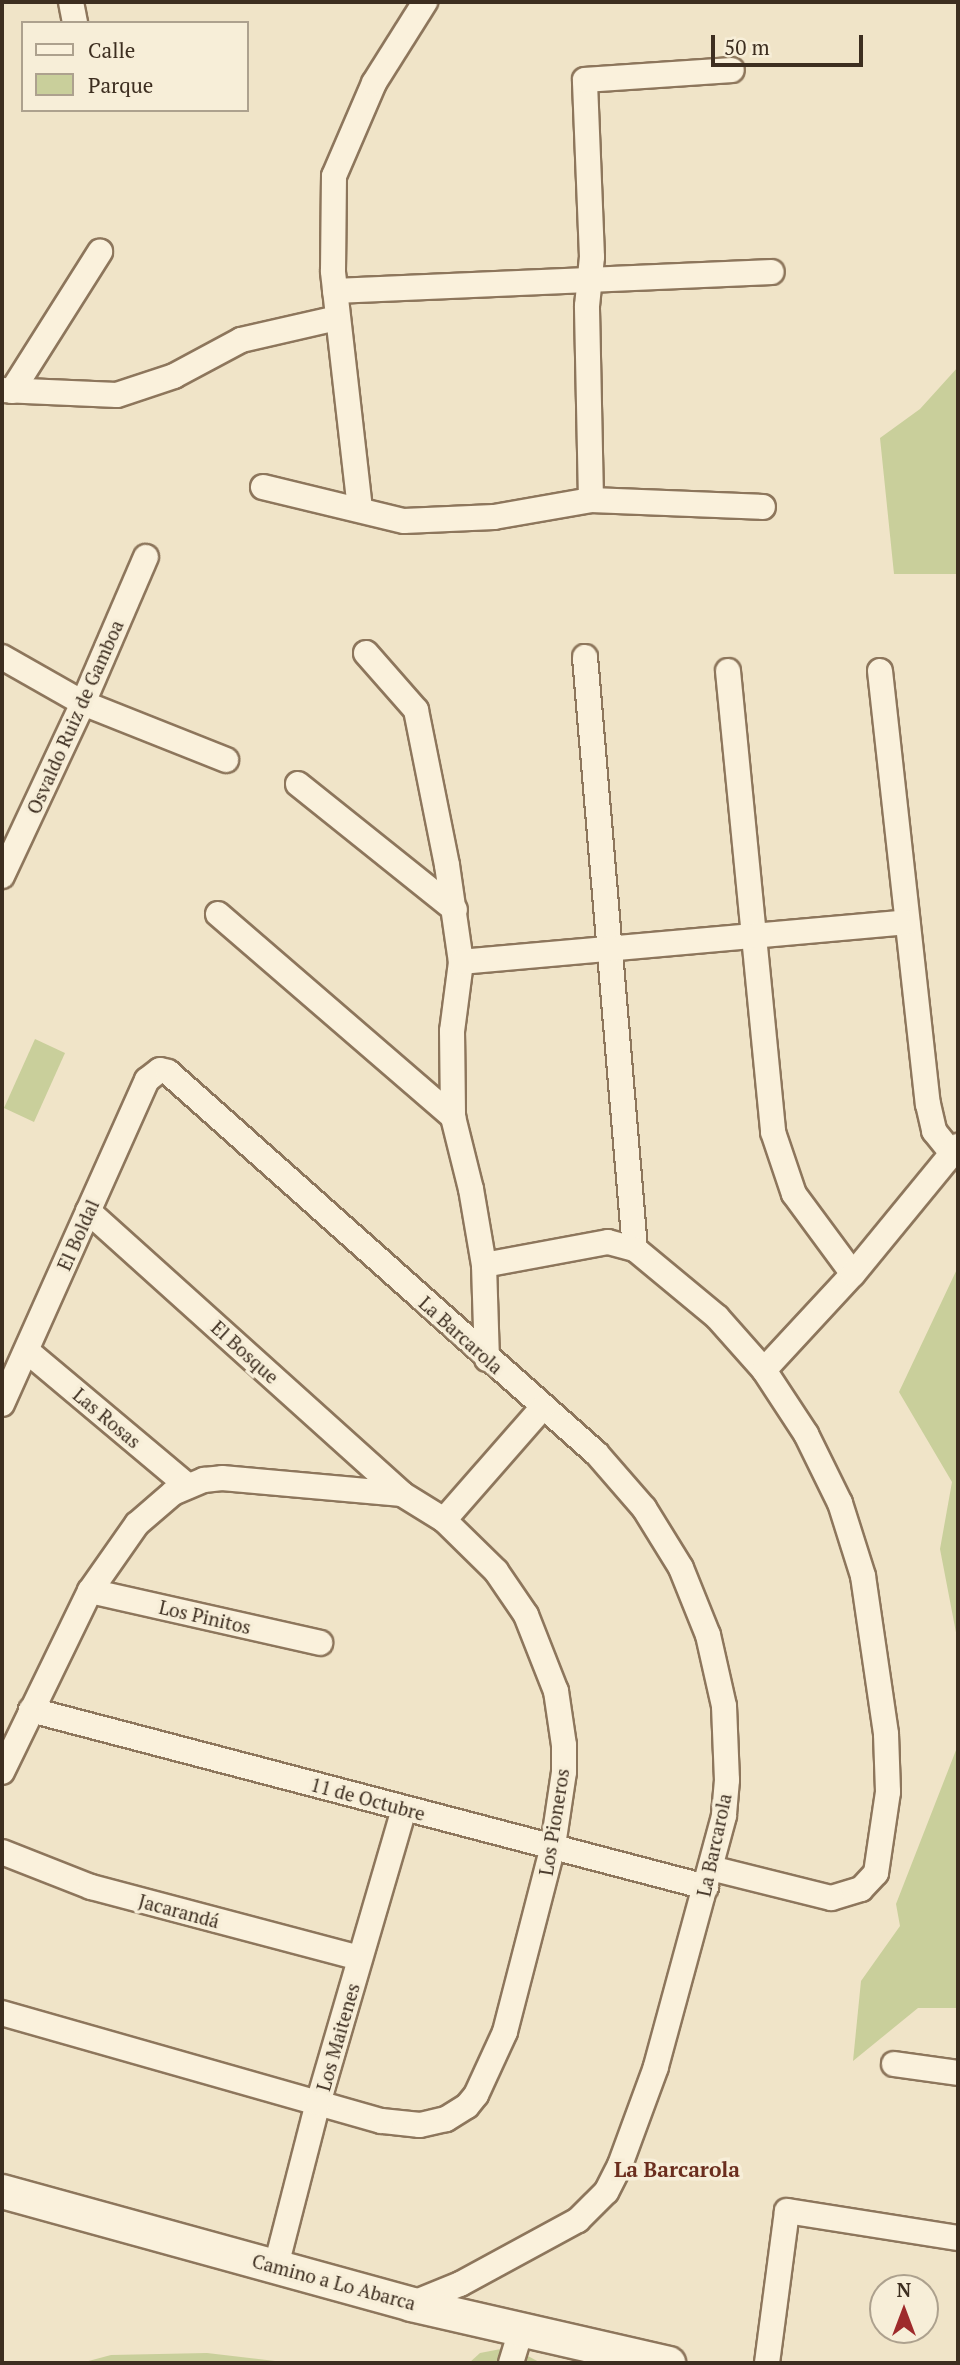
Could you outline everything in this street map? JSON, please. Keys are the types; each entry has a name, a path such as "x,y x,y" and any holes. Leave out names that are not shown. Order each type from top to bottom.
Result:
{"main road":[{"name":"Camino a Lo Abarca","path":"2,2191 411,2304 636,2360 668,2363"}],"street":[{"path":"71,2 75,21"},
{"path":"360,509 335,291 334,176 374,83 425,2"},
{"path":"591,500 587,306 592,257 584,80 732,71"},
{"path":"7,390 100,252"},
{"path":"335,291 772,272"},
{"path":"7,390 117,395 174,376 241,340 338,318"},
{"path":"263,487 404,521 494,517 591,500 763,507"},
{"name":"Osvaldo Ruiz de Gamboa","path":"2,876 83,703 146,556"},
{"path":"366,653 416,710 455,910 461,962 452,1031 453,1117 471,1189 484,1265 487,1359"},
{"path":"2,657 83,703 226,760"},
{"path":"484,1265 608,1242 635,1249 585,657"},
{"path":"728,671 773,1132 794,1194 853,1274"},
{"path":"764,1370 853,1274 955,1149 939,1139 932,1121 880,671"},
{"path":"298,785 455,910"},
{"path":"218,914 453,1117"},
{"path":"461,962 907,922"},
{"name":"El Boldal","path":"2,1404 147,1080 160,1070"},
{"name":"La Barcarola","path":"160,1070 168,1072 542,1408 597,1454 643,1508 681,1568 704,1623 719,1682 727,1743 724,1816 656,2067 620,2165 606,2192 578,2220 460,2284 411,2304"},
{"name":"El Bosque","path":"88,1211 402,1494"},
{"name":"11 de Octubre","path":"31,1710 553,1846 820,1897 842,1897 861,1889 876,1873 886,1821 886,1734 863,1576 840,1503 800,1423 764,1370 709,1308 635,1249"},
{"name":"Las Rosas","path":"27,1351 188,1486"},
{"path":"444,1520 542,1408"},
{"name":"Los Pioneros","path":"2,1772 90,1591 148,1512 188,1486 204,1480 240,1477 402,1494 444,1520 478,1551 512,1592 538,1640 548,1665 561,1718 564,1745 564,1772 553,1846 505,2032 477,2095 457,2113 420,2125 393,2123 2,2013"},
{"name":"Los Pinitos","path":"90,1591 320,1643"},
{"name":"Los Maitenes","path":"276,2266 318,2103 404,1809"},
{"name":"Jacarandá","path":"2,1852 91,1887 360,1958"},
{"path":"894,2064 958,2073"},
{"path":"767,2363 787,2211 958,2238"},
{"path":"511,2363 521,2330"}],"green space":[{"path":"958,367 958,574 894,574 880,438 920,409"},
{"path":"35,1039 65,1053 34,1122 4,1108"},
{"path":"958,1267 958,1643 940,1549 952,1482 899,1392"},
{"path":"958,1745 958,2008 918,2008 853,2061 861,1981 900,1926 896,1904"},
{"path":"511,2347 541,2363 469,2363 480,2353"},
{"path":"207,2353 292,2363 81,2363 111,2355"}],"district":[{"name":"La Barcarola","path":"677,2169"}]}
